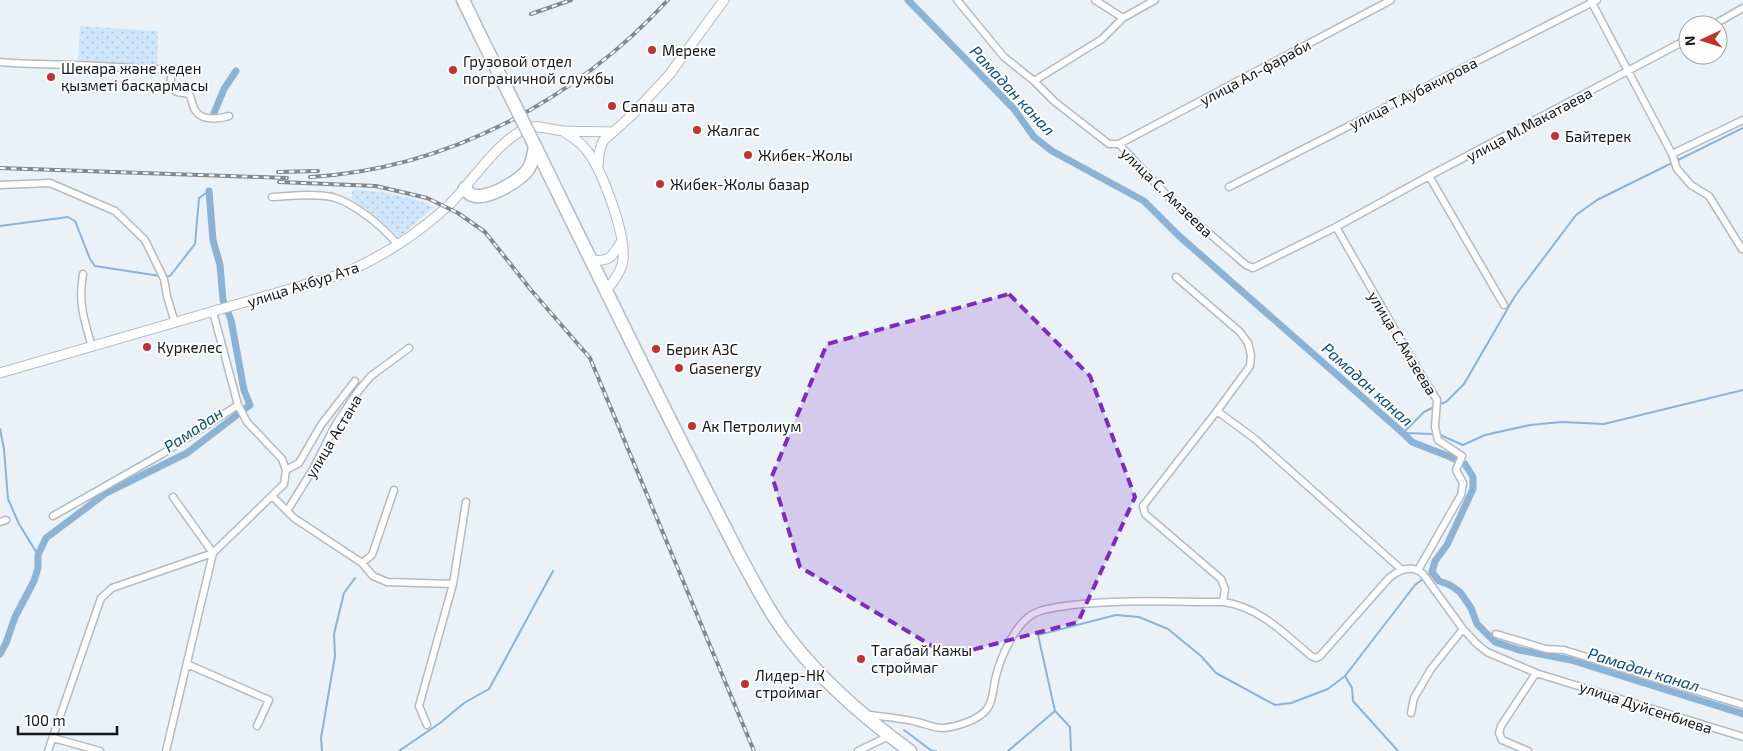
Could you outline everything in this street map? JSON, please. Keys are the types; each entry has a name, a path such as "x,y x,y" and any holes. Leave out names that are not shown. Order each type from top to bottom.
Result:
{"highway":[{"path":"463,0 710,499 769,609 788,638 809,662 848,701 889,736 910,751"},
{"path":"465,188 470,194 476,196 491,194 503,189 527,171 533,160 535,144"}],"main road":[{"path":"598,167 599,153 603,140 631,116 670,75 724,0"},
{"name":"улица Акбур Ата","path":"0,373 342,274 362,266 398,245 446,207 507,141 530,127 545,127 563,131 611,132"},
{"path":"563,131 573,137 586,150 598,167 612,202 623,252 622,265 606,291"},
{"path":"591,260 602,261 610,258 621,242"}],"street":[{"name":"улица С. Амзеева","path":"958,0 1004,57 1034,81 1055,102 1109,144 1119,144 1175,204 1246,265 1253,268 1336,228"},
{"path":"1095,0 1123,18"},
{"path":"1034,81 1102,39 1123,18 1155,0"},
{"name":"улица Ал-фараби","path":"1119,144 1391,0"},
{"path":"1593,1 1672,154 1677,169 1691,185 1709,196 1742,249"},
{"name":"улица Т.Аубакирова","path":"1228,186 1593,1"},
{"path":"1728,16 1743,8"},
{"name":"улица М.Макатаева","path":"1336,228 1429,176 1678,44"},
{"path":"0,62 132,69 173,69 173,90 189,94 199,115 211,118 229,116"},
{"path":"1672,154 1743,120"},
{"path":"1429,176 1504,305"},
{"path":"0,185 50,183 115,211 145,240 164,278 175,323"},
{"path":"272,197 312,195 332,197 354,207 387,232 398,245"},
{"name":"улица С.Амзеева","path":"1336,228 1437,400 1435,427 1438,440 1462,456 1456,470 1463,483 1461,495 1418,570"},
{"path":"83,274 80,290 82,312 92,346"},
{"path":"1176,276 1240,332 1248,343 1251,355 1250,366 1143,506 1145,514 1221,579 1226,589 1223,602"},
{"name":"улица Астана","path":"213,312 238,405 247,422 282,459 286,470 284,484 213,553"},
{"name":"улица Астана","path":"287,512 312,471 336,424 359,390 371,376 409,348"},
{"name":"улица Астана","path":"286,470 299,463 321,425 355,381"},
{"path":"53,516 162,454 238,405"},
{"path":"1217,411 1255,439 1402,570"},
{"path":"362,563 372,556 394,490"},
{"path":"272,496 294,518 362,563 373,576 387,582 453,584"},
{"path":"166,751 213,553 173,497"},
{"path":"426,725 419,706 453,584 466,502"},
{"path":"48,751 101,598 112,588 213,553"},
{"path":"866,715 902,720 933,728 945,728 983,714 991,701 1002,656 1018,627 1035,613 1061,606 1096,602 1236,603 1265,618 1311,656 1316,658 1325,652 1389,578 1407,568 1418,570"},
{"name":"улица Дуйсенбиева","path":"1418,570 1423,574 1463,629 1487,652 1536,673 1743,737"},
{"path":"1411,713 1414,698 1431,669 1463,629"},
{"path":"1496,634 1546,649 1564,650 1743,705"},
{"path":"187,664 269,700 257,726"},
{"path":"1528,751 1502,740 1499,733 1536,673"},
{"path":"858,751 889,736"},
{"path":"53,738 100,751"}],"highlighted area":[{"path":"1009,294 1090,376 1135,497 1078,622 949,656 800,567 772,476 827,344"}],"shaded area":[{"path":"80,26 158,31 157,68 132,66 132,64 78,63"},
{"path":"353,189 405,197 434,207 399,237 377,217 351,199"}],"waterway":[{"name":"Рамадан канал","path":"908,0 1014,109 1034,137 1052,151 1144,201 1178,235 1412,442 1465,464 1473,477 1473,489 1447,545 1435,561 1432,572 1439,581 1450,585 1460,592 1471,608 1477,624 1495,642 1519,650 1571,660 1743,714"},
{"name":"Рамадан","path":"214,113 224,89 236,71"},
{"path":"1438,405 1446,402 1464,384 1515,296 1576,215 1597,200 1743,128"},
{"path":"165,276 170,276 195,244 199,198 209,191"},
{"name":"Рамадан","path":"0,654 15,617 34,581 38,568 38,555 46,538 106,493 187,453 250,405 244,390 231,320 223,300 220,265 213,240 209,191"},
{"path":"0,226 68,217 75,221 90,259 95,266 160,276"},
{"path":"1438,434 1463,445 1485,435 1530,425 1562,422 1604,424 1743,390"},
{"path":"1403,433 1424,412 1434,407"},
{"path":"0,429 4,449 8,499 19,524 38,555"},
{"path":"1403,433 1434,434"},
{"path":"399,751 440,723 464,703 489,689 553,571"},
{"path":"1071,751 1070,727 1055,711 1038,635 1116,615 1139,617 1168,629 1201,656 1216,673 1275,705 1291,703 1328,689 1345,676 1415,585 1432,572"},
{"path":"322,751 321,738 335,656 334,634 344,593 355,578"},
{"path":"1345,676 1352,688 1353,701 1398,751"},
{"path":"1008,751 1055,711"},
{"path":"904,730 932,751 936,751"}],"railway":[{"path":"531,14 571,0"},
{"path":"310,177 361,171 411,160 459,144 506,123 550,98 593,69 632,36 668,0"},
{"path":"0,168 287,178"},
{"path":"278,172 318,171"},
{"path":"279,182 376,186 427,198 458,213 485,232 531,290 590,358 754,751"}],"place":[{"name":"Мереке","path":"652,50"},
{"name":"Грузовой отдел пограничной службы","path":"453,70"},
{"name":"Шекара және кеден қызметі басқармасы","path":"51,77"},
{"name":"Сапаш ата","path":"612,106"},
{"name":"Жалгас","path":"697,130"},
{"name":"Байтерек","path":"1555,136"},
{"name":"Жибек-Жолы","path":"748,155"},
{"name":"Жибек-Жолы базар","path":"660,184"},
{"name":"Куркелес","path":"147,347"},
{"name":"Берик АЗС","path":"656,349"},
{"name":"Gasenergy","path":"679,368"},
{"name":"Ак Петролиум","path":"692,426"},
{"name":"Тагабай Кажы строймаг","path":"861,659"},
{"name":"Лидер-НК строймаг","path":"745,684"}]}
